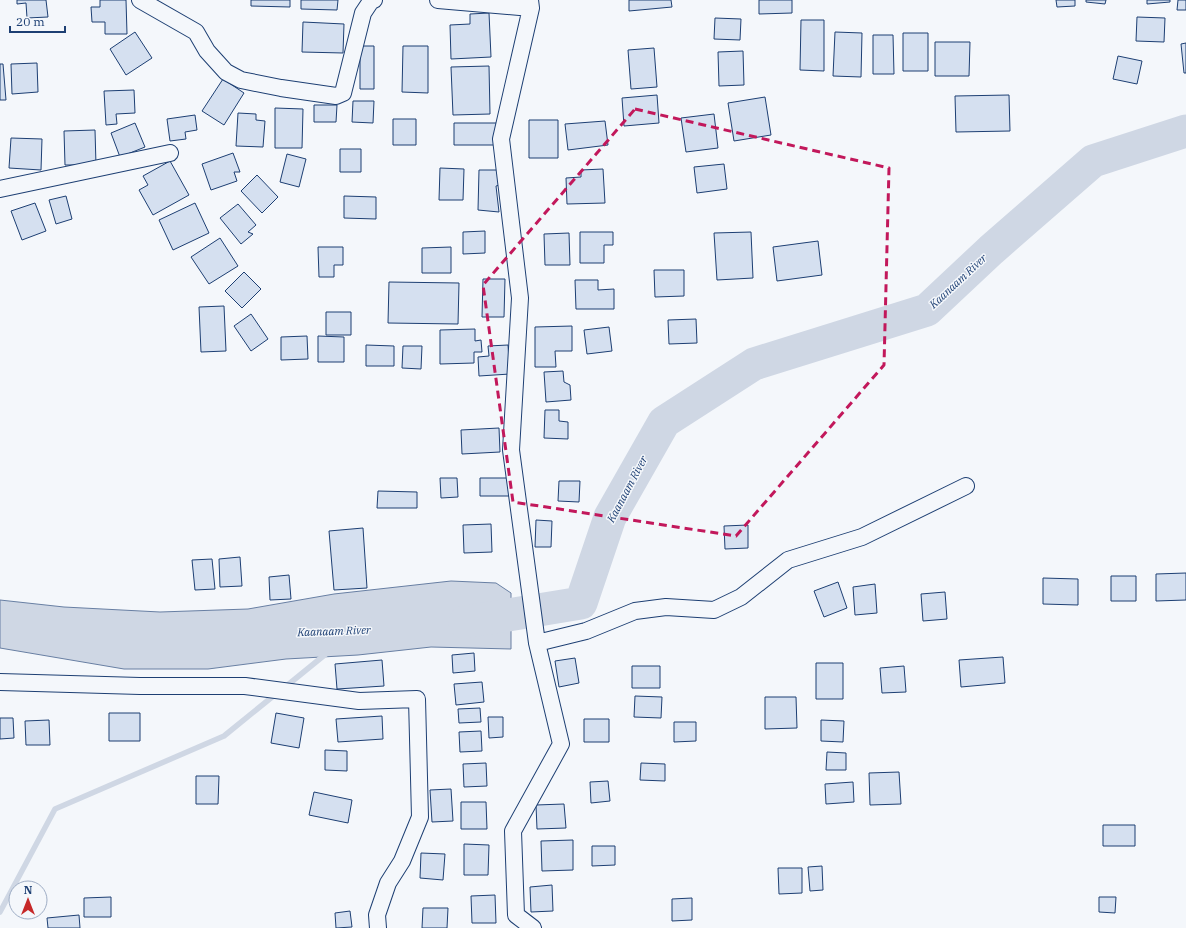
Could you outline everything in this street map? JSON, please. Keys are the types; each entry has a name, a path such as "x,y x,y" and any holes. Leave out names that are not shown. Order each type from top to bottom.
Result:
{"street":[{"path":"140,0 196,32 207,51 226,72 241,80 281,88 336,96 343,93 363,13 371,1 374,0"},
{"path":"438,0 531,4 501,139 520,298 511,450 537,643 561,744 513,831 516,915 532,928"},
{"path":"0,189 170,153"},
{"path":"537,643 586,631 635,611 666,606 714,610 741,597 788,560 862,538 966,486"},
{"path":"0,682 155,686 245,686 359,701 416,699 420,817 402,861 388,883 377,915 378,928"}],"highlighted area":[{"path":"635,109 889,168 884,365 736,536 513,502 483,285"}],"water":[{"path":"451,581 496,583 511,593 511,649 431,647 358,655 286,659 208,669 124,669 0,648 0,600 64,607 160,612 248,609 334,594"}],"building":[{"path":"17,0 46,0 48,17 27,18 26,3 17,4"},
{"path":"100,0 126,0 127,34 105,34 105,22 92,22 91,7 100,7"},
{"path":"251,0 290,0 290,7 251,6"},
{"path":"301,0 338,0 337,10 301,9"},
{"path":"629,0 671,0 672,7 629,11"},
{"path":"759,0 792,0 792,13 759,14"},
{"path":"1056,0 1075,0 1075,6 1057,7"},
{"path":"1086,0 1106,0 1105,4 1086,2"},
{"path":"1147,0 1170,0 1170,2 1147,4"},
{"path":"1178,0 1186,0 1186,10 1177,10"},
{"path":"489,13 491,57 451,59 450,25 470,24 470,14"},
{"path":"1137,17 1165,18 1164,42 1136,41"},
{"path":"715,18 741,19 740,40 714,39"},
{"path":"801,20 824,20 824,71 800,70"},
{"path":"303,22 344,24 343,53 302,52"},
{"path":"135,32 152,58 126,75 110,49"},
{"path":"835,32 862,33 861,77 833,76"},
{"path":"903,33 928,33 928,71 903,71"},
{"path":"873,35 893,35 894,74 873,74"},
{"path":"935,42 970,42 969,76 935,76"},
{"path":"1186,43 1186,73 1184,73 1181,44"},
{"path":"360,46 374,46 374,89 360,89"},
{"path":"403,46 428,46 428,93 402,92"},
{"path":"654,48 657,87 631,89 628,50"},
{"path":"743,51 744,85 719,86 718,52"},
{"path":"1118,56 1142,61 1137,84 1113,79"},
{"path":"37,63 38,92 12,94 11,64"},
{"path":"0,64 3,64 6,100 0,100"},
{"path":"489,66 490,114 453,115 451,67"},
{"path":"223,79 244,93 224,125 202,111"},
{"path":"134,90 135,113 116,114 117,124 106,125 104,91"},
{"path":"657,95 659,123 624,126 622,98"},
{"path":"1009,95 1010,131 956,132 955,96"},
{"path":"765,97 771,135 734,141 728,103"},
{"path":"353,101 374,101 373,123 352,122"},
{"path":"314,105 337,105 336,122 314,122"},
{"path":"275,108 303,109 302,148 275,148"},
{"path":"238,113 256,114 256,120 265,121 263,147 236,146"},
{"path":"714,114 718,148 686,152 681,118"},
{"path":"195,115 197,130 185,132 186,139 170,141 167,119"},
{"path":"393,119 416,119 416,145 393,145"},
{"path":"529,120 558,120 558,158 529,158"},
{"path":"605,121 608,145 568,150 565,124"},
{"path":"135,123 145,147 120,157 111,133"},
{"path":"454,123 497,123 497,145 454,145"},
{"path":"95,130 96,165 65,165 64,131"},
{"path":"11,138 42,139 41,170 9,168"},
{"path":"340,149 361,149 361,172 340,172"},
{"path":"233,153 240,172 234,172 237,181 211,190 202,164"},
{"path":"287,154 306,159 299,187 280,182"},
{"path":"170,161 189,195 153,215 139,190 148,185 143,176"},
{"path":"724,164 727,189 697,193 694,167"},
{"path":"440,168 464,169 463,200 439,200"},
{"path":"603,169 605,203 567,204 566,178 581,177 581,170"},
{"path":"479,170 500,170 504,184 496,186 499,212 478,210"},
{"path":"257,175 278,197 262,213 241,191"},
{"path":"66,196 72,219 56,224 49,200"},
{"path":"344,196 376,197 376,219 344,218"},
{"path":"35,203 46,231 22,240 11,211"},
{"path":"195,203 209,233 173,250 159,220"},
{"path":"238,204 256,225 248,232 253,234 241,244 220,218"},
{"path":"485,231 485,253 463,254 463,232"},
{"path":"580,232 613,232 613,245 604,245 604,263 580,263"},
{"path":"751,232 753,278 717,280 714,233"},
{"path":"569,233 570,265 545,265 544,234"},
{"path":"220,238 238,266 209,284 191,257"},
{"path":"818,241 822,275 777,281 773,247"},
{"path":"318,247 343,247 343,265 334,265 334,277 319,277"},
{"path":"451,247 451,273 422,273 422,248"},
{"path":"654,270 684,270 684,296 655,297"},
{"path":"244,272 261,289 242,308 225,291"},
{"path":"483,279 505,279 504,317 482,317"},
{"path":"575,280 598,280 598,290 614,289 614,309 576,309"},
{"path":"389,282 459,283 458,324 388,323"},
{"path":"224,306 226,351 201,352 199,307"},
{"path":"326,312 351,312 351,335 326,335"},
{"path":"251,314 268,339 251,351 234,326"},
{"path":"696,319 697,343 669,344 668,320"},
{"path":"572,326 572,351 555,351 556,367 535,367 535,327"},
{"path":"609,327 612,351 587,354 584,330"},
{"path":"475,329 475,341 481,340 482,352 474,352 474,363 440,364 440,330"},
{"path":"307,336 308,359 281,360 281,337"},
{"path":"318,336 344,337 344,362 318,362"},
{"path":"366,345 394,346 394,366 366,366"},
{"path":"508,345 510,374 479,376 478,357 489,356 488,346"},
{"path":"403,346 422,346 421,369 402,368"},
{"path":"563,371 564,382 570,385 571,400 546,402 544,372"},
{"path":"545,410 559,410 559,421 568,422 568,439 544,438"},
{"path":"499,428 500,452 462,454 461,430"},
{"path":"440,478 457,478 458,497 441,498"},
{"path":"480,478 509,478 509,496 480,496"},
{"path":"559,481 580,481 579,502 558,501"},
{"path":"378,491 417,492 417,508 377,508"},
{"path":"536,520 552,521 551,547 535,547"},
{"path":"491,524 492,552 464,553 463,525"},
{"path":"748,525 748,548 725,549 724,526"},
{"path":"363,528 367,588 334,590 329,531"},
{"path":"240,557 242,586 220,587 219,559"},
{"path":"212,559 215,589 195,590 192,560"},
{"path":"1186,573 1186,600 1156,601 1156,574"},
{"path":"289,575 291,599 270,600 269,577"},
{"path":"1111,576 1136,576 1136,601 1111,601"},
{"path":"1043,578 1078,579 1078,605 1043,604"},
{"path":"838,582 847,608 824,617 814,591"},
{"path":"875,584 877,613 855,615 853,587"},
{"path":"945,592 947,619 923,621 921,594"},
{"path":"474,653 475,671 453,673 452,655"},
{"path":"1003,657 1005,683 961,687 959,660"},
{"path":"575,658 579,683 559,687 555,661"},
{"path":"382,660 384,686 337,689 335,664"},
{"path":"816,663 843,663 843,699 816,699"},
{"path":"632,666 660,666 660,688 632,688"},
{"path":"904,666 906,692 882,693 880,668"},
{"path":"482,682 484,702 456,705 454,684"},
{"path":"635,696 662,697 661,718 634,717"},
{"path":"765,697 796,697 797,728 765,729"},
{"path":"480,708 481,722 459,723 458,709"},
{"path":"109,713 140,713 140,741 109,741"},
{"path":"276,713 304,718 299,748 271,743"},
{"path":"382,716 383,739 338,742 336,719"},
{"path":"488,717 503,717 503,737 489,738"},
{"path":"0,718 13,718 14,738 0,739"},
{"path":"584,719 609,719 609,742 584,742"},
{"path":"49,720 50,745 26,745 25,721"},
{"path":"821,720 844,721 843,742 821,741"},
{"path":"674,722 696,722 696,741 674,742"},
{"path":"481,731 482,751 460,752 459,732"},
{"path":"325,750 347,751 347,771 325,770"},
{"path":"827,752 846,753 846,770 826,770"},
{"path":"486,763 487,786 464,787 463,764"},
{"path":"641,763 665,764 665,781 640,780"},
{"path":"899,772 901,804 870,805 869,773"},
{"path":"196,776 219,776 218,804 196,804"},
{"path":"608,781 610,801 591,803 590,782"},
{"path":"853,782 854,802 826,804 825,784"},
{"path":"451,789 453,821 432,822 430,790"},
{"path":"314,792 352,800 348,823 309,815"},
{"path":"461,802 486,802 487,829 461,829"},
{"path":"564,804 566,828 537,829 536,805"},
{"path":"1103,825 1135,825 1135,846 1103,846"},
{"path":"573,840 573,870 542,871 541,841"},
{"path":"464,844 489,845 488,875 464,875"},
{"path":"592,846 615,846 615,865 592,866"},
{"path":"421,853 445,854 443,880 420,878"},
{"path":"822,866 823,890 810,891 808,867"},
{"path":"778,868 802,868 802,893 779,894"},
{"path":"552,885 553,911 531,912 530,887"},
{"path":"495,895 496,923 472,923 471,896"},
{"path":"111,897 111,917 84,917 84,898"},
{"path":"1099,897 1116,897 1115,913 1099,912"},
{"path":"692,898 692,920 672,921 672,899"},
{"path":"423,908 448,908 447,928 422,928"},
{"path":"350,911 352,927 336,928 335,913"},
{"path":"79,915 80,928 48,928 48,918"}],"waterway":[{"name":"Kaanaam River","path":"465,622 581,603 610,517 664,422 754,364 927,310 991,250 1093,161 1186,131"},
{"path":"284,688 327,653"},
{"path":"0,912 55,809 224,736 277,693"}]}
